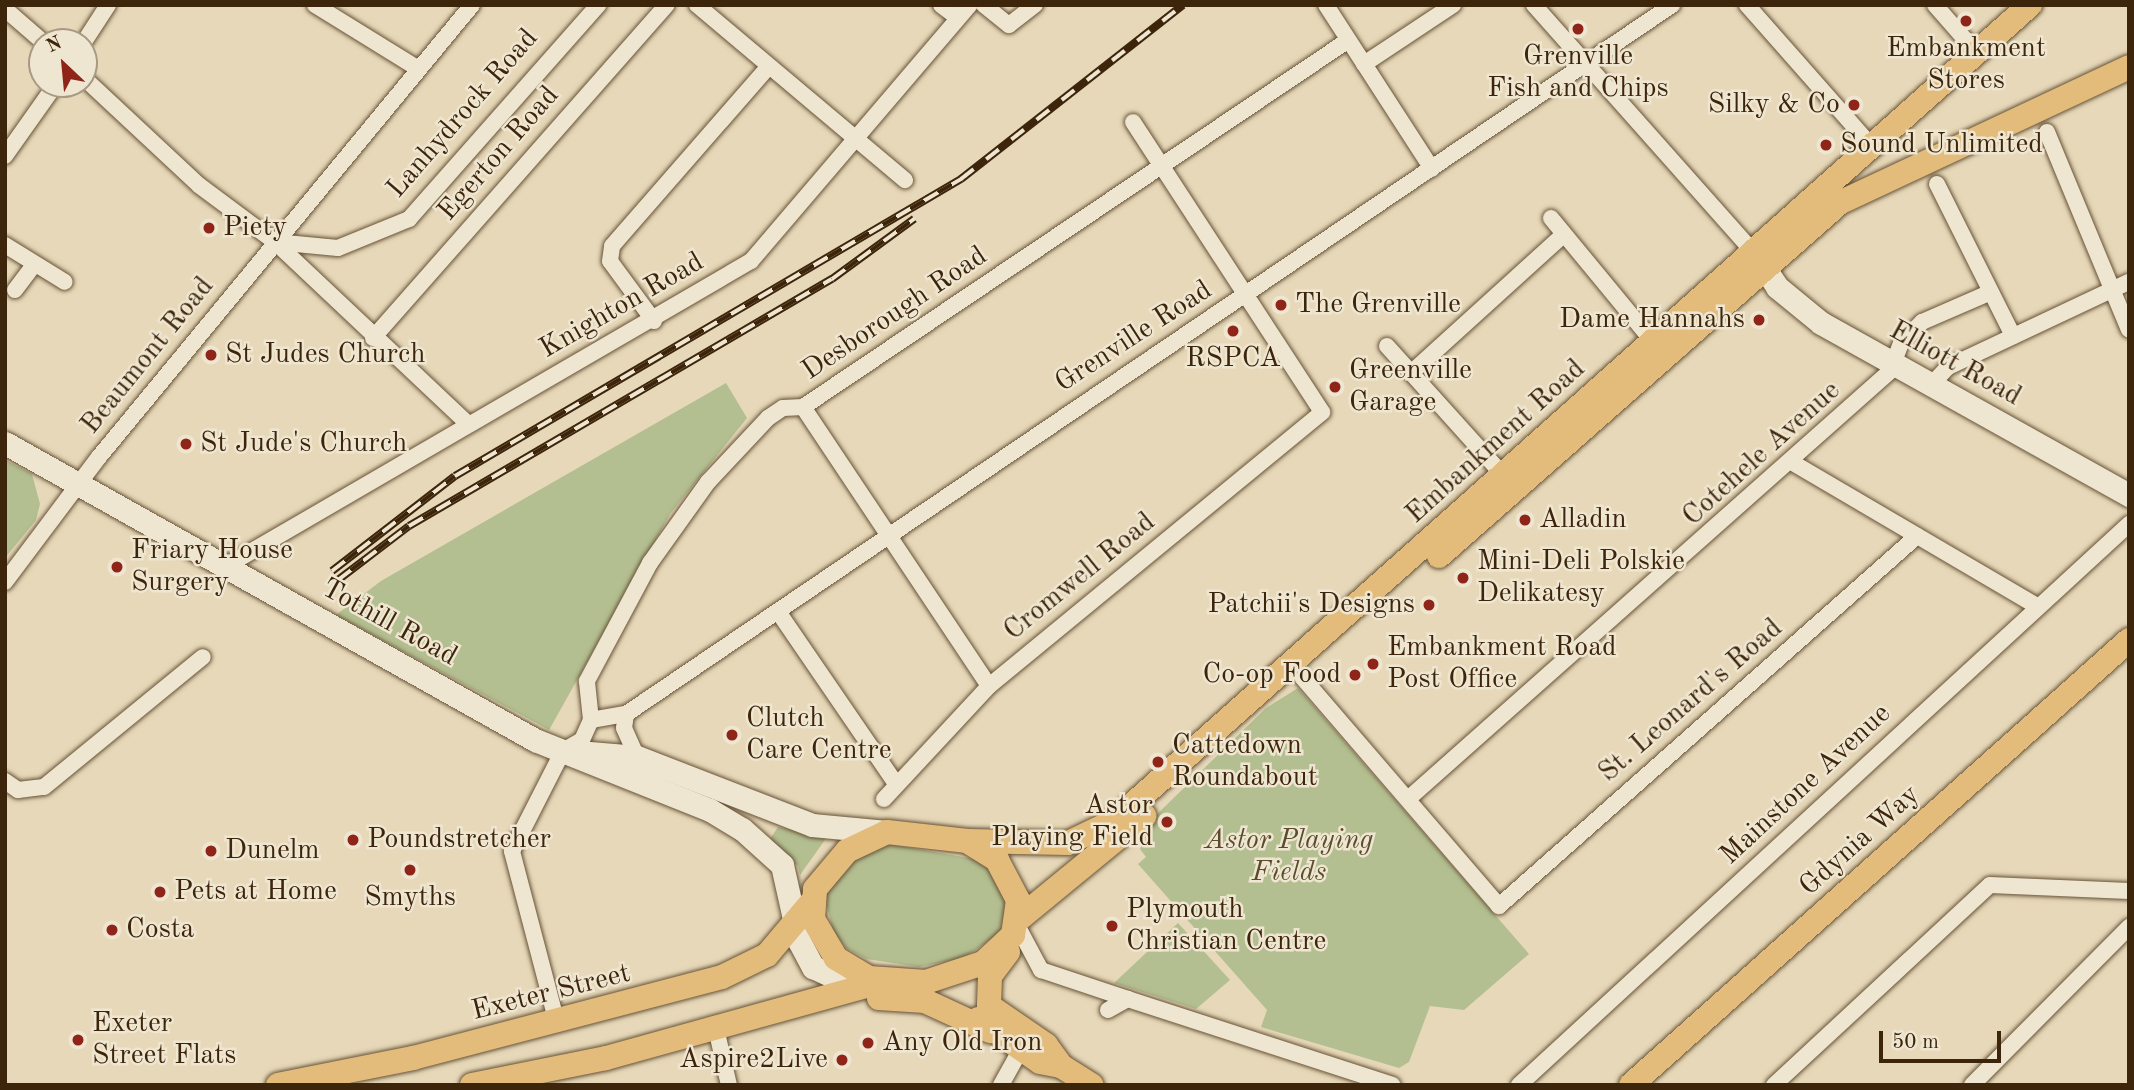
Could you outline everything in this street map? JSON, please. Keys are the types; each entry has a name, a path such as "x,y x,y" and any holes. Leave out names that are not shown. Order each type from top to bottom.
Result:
{"main road":[{"name":"Embankment Road","path":"1017,926 1302,677 1761,261 1791,221 2030,5"},
{"path":"1791,221 1836,206 2129,67"},
{"name":"Embankment Road","path":"967,841 1068,843 1114,821 1654,343 1836,206"},
{"name":"Elliott Road","path":"1761,261 1803,311 1894,365 1933,383 2127,491"},
{"name":"Tothill Road","path":"5,443 563,751 710,810 742,829 782,865 796,924 813,967 837,978 876,979"},
{"name":"Gdynia Way","path":"1631,1085 2129,640"},
{"name":"Tothill Road","path":"563,751 637,757 777,815 887,831"},
{"path":"876,979 826,946 811,903 834,862 887,831 967,841 1007,872 1017,926 986,998 997,1014 1046,1045 1061,1066"},
{"name":"Exeter Street","path":"278,1085 557,1023 740,970 767,955 796,924 811,903"},
{"path":"472,1085 606,1058 876,979 926,982 983,963 1017,926"},
{"path":"926,982 1020,1051 1061,1066 1092,1085"},
{"path":"791,1002 925,1001 990,1031"}],"street":[{"path":"93,28 108,5"},
{"path":"315,5 417,68"},
{"name":"Beaumont Road","path":"5,582 78,484 417,68 472,5"},
{"name":"Lanhydrock Road","path":"275,242 338,248 409,219 598,5"},
{"name":"Egerton Road","path":"373,338 667,5"},
{"path":"697,5 905,180"},
{"path":"941,5 957,18"},
{"name":"Knighton Road","path":"228,565 468,424 654,321 751,261 970,5"},
{"path":"984,5 1009,25 1035,5"},
{"path":"1326,5 1432,169"},
{"path":"1364,64 1452,5"},
{"path":"1534,5 1630,117 1761,261"},
{"name":"Grenville Road","path":"591,720 626,714 779,613 890,532 1249,294 1672,5"},
{"path":"1747,5 1873,148"},
{"path":"1935,5 1977,53"},
{"path":"5,9 28,29"},
{"name":"Desborough Road","path":"591,720 587,681 650,563 754,430 783,408 803,407 1162,168 1347,41"},
{"path":"654,321 610,261 612,246 768,67"},
{"path":"98,91 200,186 275,242 373,338 468,424"},
{"path":"5,156 46,98"},
{"path":"1133,121 1249,294"},
{"path":"2047,132 2129,330"},
{"path":"1937,184 2013,336"},
{"path":"1550,218 1654,343"},
{"path":"1411,373 1563,235"},
{"path":"5,245 65,282"},
{"path":"15,290 34,265"},
{"path":"1933,383 1948,367 2129,282"},
{"name":"Cotehele Avenue","path":"1408,799 1793,463 1894,365 1901,344 1922,322 1991,292"},
{"name":"Cromwell Road","path":"884,799 989,687 1322,412 1249,294"},
{"path":"1387,345 1503,475"},
{"path":"803,407 890,532 989,687"},
{"path":"1793,463 2037,606"},
{"name":"Mainstone Avenue","path":"1519,1085 2129,524"},
{"name":"St. Leonard's Road","path":"1408,799 1499,906 1917,536"},
{"path":"779,613 896,784"},
{"path":"5,782 18,790 44,787 203,657"},
{"path":"1302,677 1408,799"},
{"path":"626,714 624,728 637,757"},
{"path":"557,1023 512,851 563,751 582,740 591,720"},
{"path":"1774,1085 1990,885 2129,891"},
{"path":"1017,926 1041,970 1392,1085"},
{"path":"1972,1085 2129,927"},
{"path":"1108,1010 1128,999"},
{"path":"715,1024 729,1085"},
{"path":"1002,1084 1020,1051"}],"green space":[{"path":"726,383 747,418 670,514 549,730 336,615 381,581"},
{"path":"5,460 32,474 40,504 36,520 5,558"},
{"name":"Astor Playing Fields","path":"1298,688 1529,954 1464,1010 1430,1006 1409,1062 1399,1068 1261,1027 1267,1010 1138,864 1146,857 1140,849 1149,822 1266,708"},
{"path":"778,827 827,837 800,875 798,866 768,842"},
{"path":"888,844 986,861 1008,899 999,934 963,958 919,967 867,959 846,948 833,931 824,894 841,864"},
{"path":"1178,923 1230,980 1196,1009 1114,983"}],"railway":[{"path":"332,571 455,476 961,179 1183,5"},
{"path":"338,580 409,526 832,279 914,219"}],"place":[{"name":"Embankment Stores","path":"1966,21"},
{"name":"Grenville Fish and Chips","path":"1578,29"},
{"name":"Silky & Co","path":"1854,105"},
{"name":"Sound Unlimited","path":"1826,145"},
{"name":"Piety","path":"209,228"},
{"name":"The Grenville","path":"1281,305"},
{"name":"Dame Hannahs","path":"1759,320"},
{"name":"RSPCA","path":"1233,331"},
{"name":"St Judes Church","path":"211,355"},
{"name":"Greenville Garage","path":"1335,387"},
{"name":"St Jude's Church","path":"186,444"},
{"name":"Alladin","path":"1525,520"},
{"name":"Friary House Surgery","path":"117,567"},
{"name":"Mini-Deli Polskie Delikatesy","path":"1463,578"},
{"name":"Patchii's Designs","path":"1429,605"},
{"name":"Embankment Road Post Office","path":"1373,664"},
{"name":"Co-op Food","path":"1355,675"},
{"name":"Clutch Care Centre","path":"732,735"},
{"name":"Cattedown Roundabout","path":"1158,762"},
{"name":"Astor Playing Field","path":"1167,822"},
{"name":"Poundstretcher","path":"353,840"},
{"name":"Dunelm","path":"211,851"},
{"name":"Smyths","path":"410,870"},
{"name":"Pets at Home","path":"160,892"},
{"name":"Plymouth Christian Centre","path":"1112,926"},
{"name":"Costa","path":"112,930"},
{"name":"Exeter Street Flats","path":"78,1040"},
{"name":"Any Old Iron","path":"868,1043"},
{"name":"Aspire2Live","path":"842,1060"}]}
